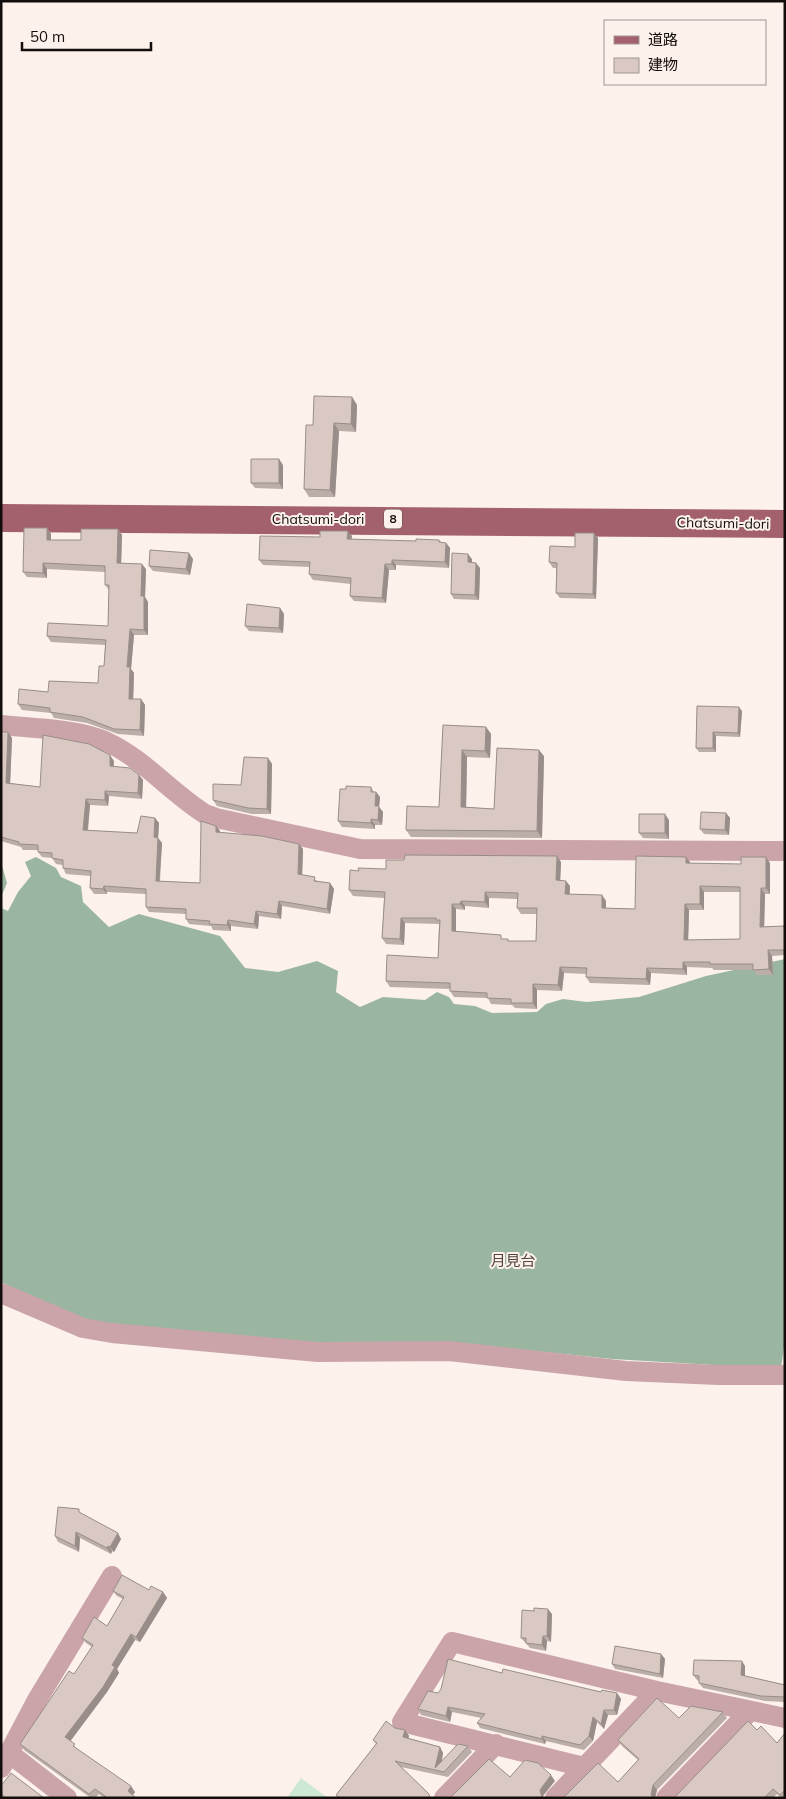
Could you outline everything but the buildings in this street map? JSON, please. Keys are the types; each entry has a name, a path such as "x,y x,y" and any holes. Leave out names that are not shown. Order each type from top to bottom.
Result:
{"main road":[{"name":"Chatsumi-dori","path":"1,518 785,524"}],"street":[{"path":"1,724 90,736 105,741 145,766 205,814 360,849 785,851"},
{"path":"1,1293 83,1328 112,1334 318,1352 449,1351 626,1371 718,1375 785,1375"},
{"path":"67,1798 5,1761 37,1700 112,1576"},
{"path":"584,1767 402,1722 452,1642 657,1692 785,1718"},
{"path":"556,1798 657,1692"},
{"path":"666,1798 749,1712"},
{"path":"444,1798 496,1744"}],"green space":[{"path":"36,857 56,868 61,877 81,886 83,902 109,927 139,914 220,936 245,968 278,972 317,961 338,971 336,992 360,1007 383,997 425,1000 437,992 449,997 454,1004 475,1006 492,1013 537,1012 546,1004 563,999 587,1002 639,997 706,976 785,959 785,1339 781,1369 612,1359 446,1342 319,1346 87,1323 1,1282 1,908 8,911 18,892 31,876 25,862"},
{"path":"1,862 7,883 1,897"},
{"path":"301,1778 328,1798 287,1798"}],"district":[{"name":"月見台","path":"513,1261"}]}
